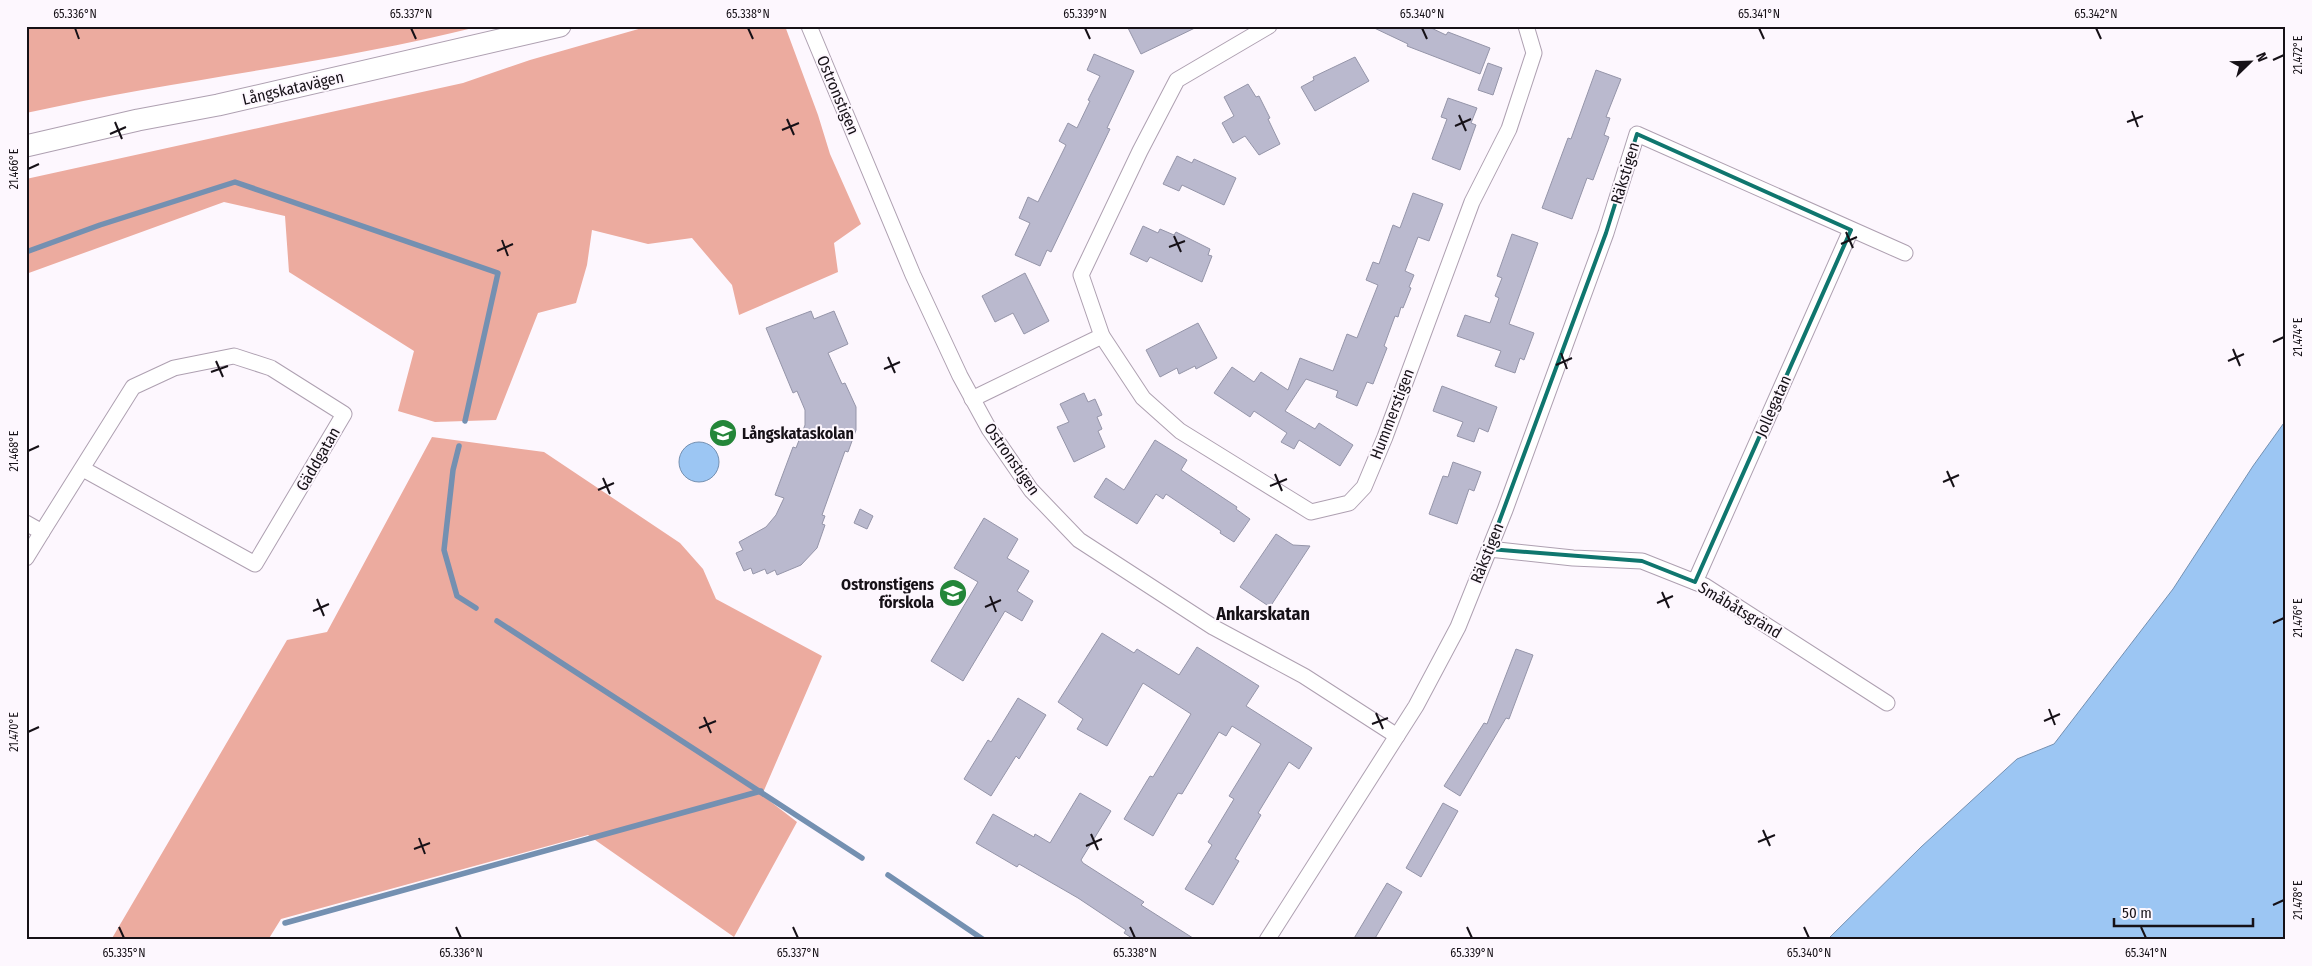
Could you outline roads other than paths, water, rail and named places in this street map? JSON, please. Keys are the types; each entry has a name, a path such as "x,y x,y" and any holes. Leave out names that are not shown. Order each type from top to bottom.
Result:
{"street":[{"name":"Långskatavägen","path":"26,146 138,120 227,103 560,26"},
{"name":"Ostronstigen","path":"809,26 912,275 988,429 1031,490 1079,540 1214,627 1304,676 1397,736"},
{"name":"Hummerstigen","path":"1269,26 1176,80 1081,275 1102,336 1143,398 1180,431 1311,512 1348,503 1364,487 1472,202 1509,129 1534,53 1526,26"},
{"name":"Räkstigen","path":"1267,940 1416,706 1458,627 1489,549 1606,233 1637,134 1851,230"},
{"path":"1851,230 1906,253"},
{"name":"Jollegatan","path":"1695,582 1851,230"},
{"path":"972,399 1102,336"},
{"name":"Gäddgatan","path":"26,558 133,387 174,368 234,356 271,368 344,414 255,564 83,469"},
{"path":"26,523 42,532"},
{"name":"Småbåtsgränd","path":"1489,549 1573,558 1642,561 1705,586 1887,703"}],"water":[{"path":"2286,420 2286,940 1827,940 1921,847 2017,759 2054,744 2173,589 2253,466"},
{"path":"699,442 713,448 719,462 713,476 699,482 685,476 679,462 685,448"}],"waterway":[{"path":"26,252 100,225 235,182 498,273 465,421"},
{"path":"459,446 453,470 444,550 457,596 476,608"},
{"path":"497,621 862,858"},
{"path":"285,923 761,791"},
{"path":"888,875 984,940"}],"place":[{"name":"Långskataskolan","path":"723,433"},
{"name":"Ostronstigens förskola","path":"953,593"}],"district":[{"name":"Ankarskatan","path":"1263,614"}]}
